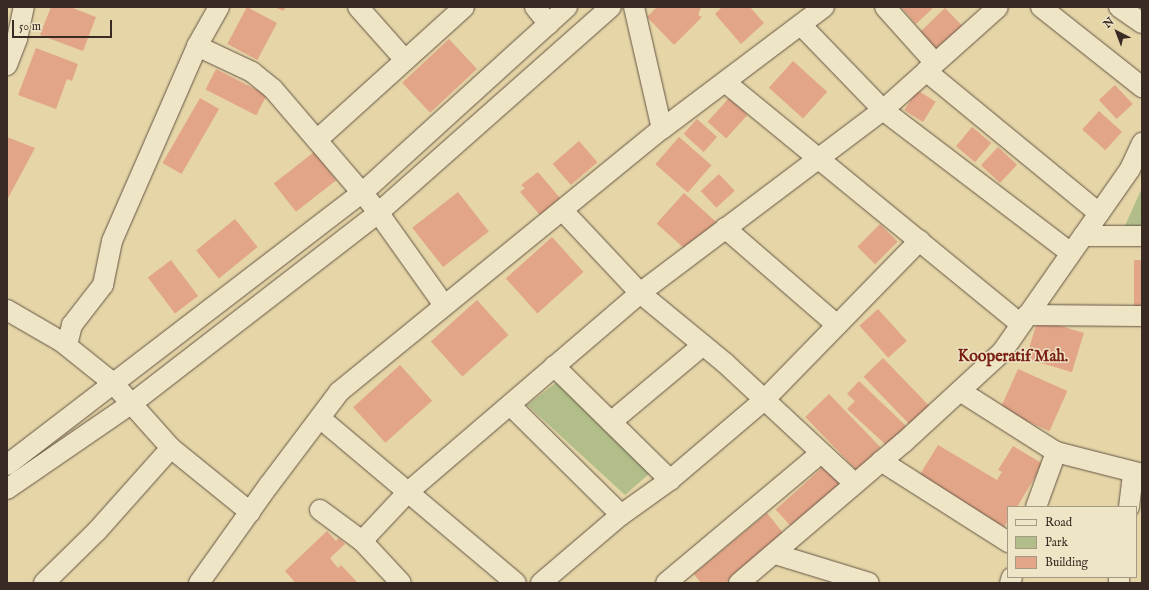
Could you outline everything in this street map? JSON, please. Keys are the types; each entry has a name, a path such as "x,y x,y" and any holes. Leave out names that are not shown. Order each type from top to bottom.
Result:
{"street":[{"path":"7,65 12,39 24,7"},
{"path":"67,346 72,325 103,285 112,240 197,46 219,7"},
{"path":"358,7 405,60"},
{"path":"317,140 464,7"},
{"path":"535,7 549,24"},
{"path":"7,465 112,382 362,193 567,7"},
{"path":"7,489 131,404 378,213 612,7"},
{"path":"634,7 662,130"},
{"path":"885,7 931,67 1098,214"},
{"path":"362,542 408,492 640,293 818,156 883,110 998,7"},
{"path":"1041,7 1142,87"},
{"path":"1119,7 1142,23"},
{"path":"199,583 340,392 444,305 662,130 812,13 883,110 1071,253"},
{"path":"197,46 252,72 273,89 378,213 444,305"},
{"path":"725,82 920,240 1024,320 1142,316"},
{"path":"739,583 775,554 881,461 1002,352 1130,169 1142,143"},
{"path":"563,211 640,293 703,345 854,484"},
{"path":"725,228 837,325"},
{"path":"1083,236 1142,236"},
{"path":"541,583 621,515 670,480 764,400 920,240"},
{"path":"7,310 67,346 112,382 171,448 250,512"},
{"path":"611,422 703,345"},
{"path":"554,366 670,480"},
{"path":"960,391 1056,452 1138,473 1129,506"},
{"path":"510,405 621,515"},
{"path":"320,418 516,583"},
{"path":"44,583 97,531 171,448"},
{"path":"1036,506 1056,452"},
{"path":"680,579 821,453"},
{"path":"881,461 1007,541"},
{"path":"320,510 362,542 401,583"},
{"path":"775,554 858,582"}],"green space":[{"path":"1142,188 1142,230 1123,230"},
{"path":"557,382 650,473 625,495 527,405"}],"building":[{"path":"51,7 70,7 96,17 83,51 40,35"},
{"path":"247,7 277,23 257,60 227,44"},
{"path":"275,7 286,7 283,11"},
{"path":"657,7 701,7 698,15 702,17 674,45 647,17"},
{"path":"722,7 750,7 764,23 741,44 715,14"},
{"path":"901,7 934,7 916,24"},
{"path":"945,8 967,31 942,55 920,32"},
{"path":"449,39 477,69 430,113 402,83"},
{"path":"36,48 78,64 72,81 67,79 56,109 18,95"},
{"path":"793,61 827,92 803,119 769,88"},
{"path":"216,69 267,95 256,115 206,89"},
{"path":"1115,85 1133,104 1117,119 1099,100"},
{"path":"917,90 936,102 923,122 904,110"},
{"path":"200,98 219,109 182,174 162,163"},
{"path":"729,98 748,115 726,139 708,122"},
{"path":"1099,111 1122,132 1105,150 1082,130"},
{"path":"697,119 717,137 704,152 684,134"},
{"path":"972,127 991,143 975,162 956,146"},
{"path":"7,137 35,148 7,200"},
{"path":"679,137 711,165 688,192 655,164"},
{"path":"579,141 597,162 571,185 553,164"},
{"path":"998,147 1017,165 1000,183 981,165"},
{"path":"314,152 336,180 296,212 274,183"},
{"path":"538,172 560,198 540,215 520,192 525,188 521,185"},
{"path":"719,174 735,191 716,208 701,191"},
{"path":"458,192 489,231 443,267 412,228"},
{"path":"684,193 716,222 689,252 657,223"},
{"path":"235,219 258,247 219,278 196,250"},
{"path":"880,224 898,242 875,264 857,247"},
{"path":"552,237 583,272 537,313 506,278"},
{"path":"171,260 198,296 175,313 148,277"},
{"path":"1134,260 1142,260 1142,310 1134,310"},
{"path":"477,300 508,335 462,376 431,341"},
{"path":"878,309 907,341 888,358 859,326"},
{"path":"1038,319 1084,333 1072,372 1026,358"},
{"path":"883,358 930,406 910,425 864,377"},
{"path":"400,365 432,401 385,443 353,407"},
{"path":"1018,369 1067,391 1049,431 1000,409"},
{"path":"859,381 906,426 887,446 847,409 855,401 847,394"},
{"path":"829,394 880,447 857,470 805,417"},
{"path":"938,445 997,480 1002,472 998,470 1013,446 1043,464 1018,506 1007,506 1007,522 1004,527 919,476"},
{"path":"824,466 841,485 792,528 776,509"},
{"path":"767,513 784,534 725,583 701,583 694,574"},
{"path":"327,531 336,541 339,538 345,544 330,558 338,568 341,565 358,583 292,583 294,581 285,571"}],"district":[{"name":"Kooperatif Mah.","path":"1013,357"}]}
